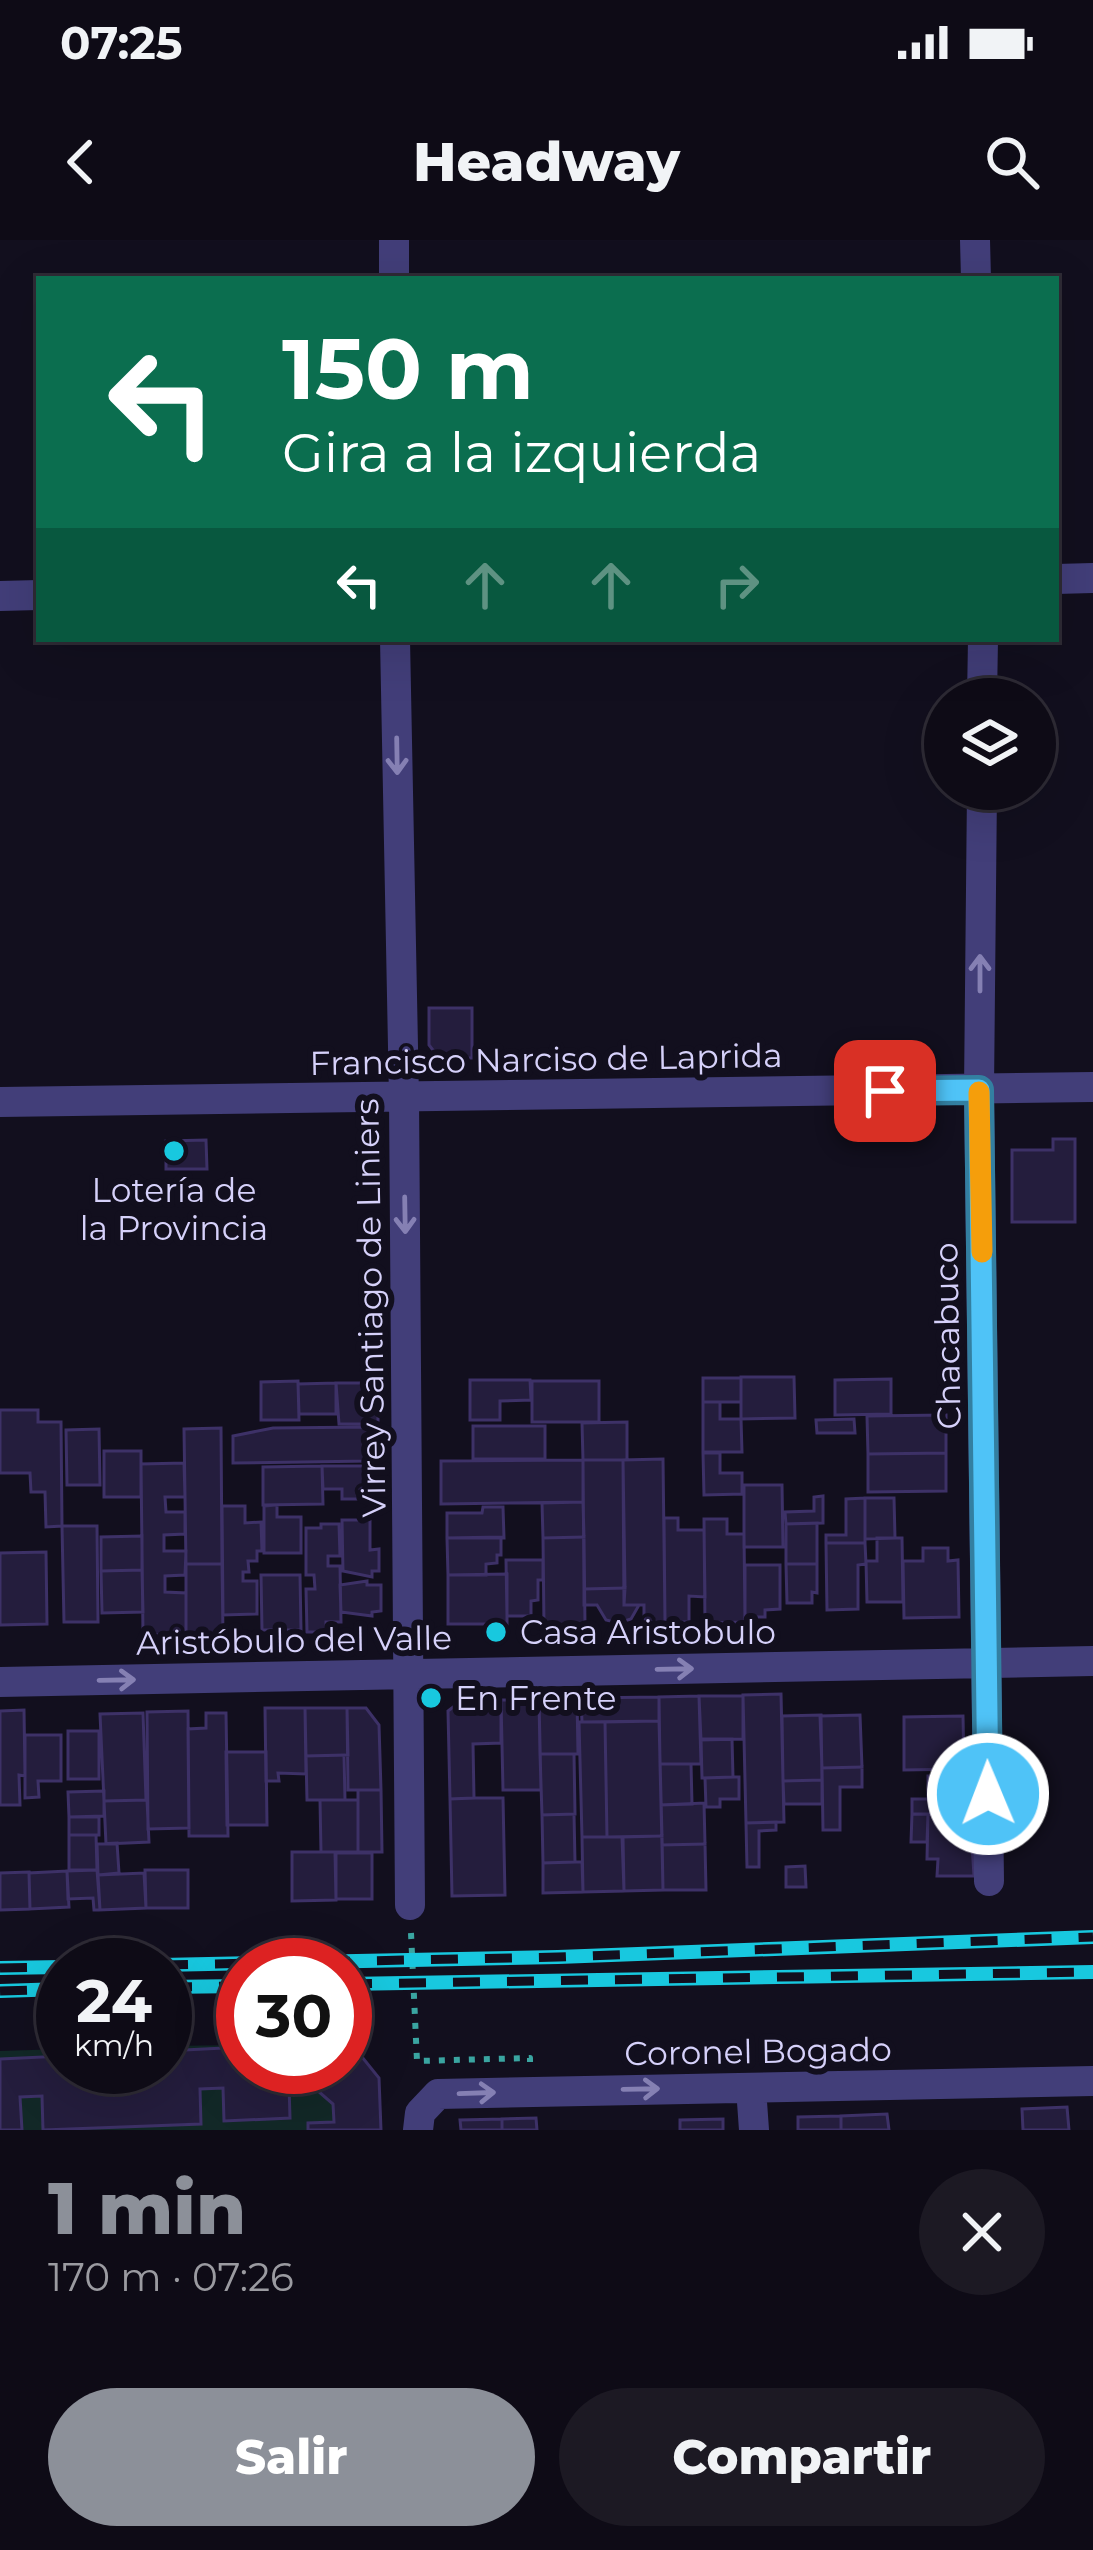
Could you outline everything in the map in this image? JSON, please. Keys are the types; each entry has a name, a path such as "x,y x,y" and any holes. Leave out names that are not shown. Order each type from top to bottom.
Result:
{"street":[{"path":"394,240 394,276"},
{"path":"975,240 976,276"},
{"path":"1059,579 1093,578"},
{"path":"0,596 36,595"},
{"name":"Virrey Santiago de Liniers","path":"395,642 410,1905"},
{"path":"982,678 983,642"},
{"name":"Chacabuco","path":"982,810 979,1090 989,1881"},
{"name":"Francisco Narciso de Laprida","path":"0,1102 1093,1087"},
{"name":"Aristóbulo del Valle","path":"0,1682 1093,1661"},
{"name":"Coronel Bogado","path":"422,2116 438,2094 1093,2081"},
{"path":"751,2088 754,2130"}],"path":[{"path":"410,1905 417,2061 530,2058"}],"green space":[{"path":"216,2045 216,2094 372,2094 372,2069 379,2078 382,2130 0,2130 0,2051 36,2050 36,2094 192,2094 192,2046"}],"building":[{"path":"429,1008 472,1008 472,1058 439,1058 429,1045"},
{"path":"1053,1139 1075,1139 1075,1222 1012,1222 1012,1150 1053,1150"},
{"path":"206,1140 207,1169 166,1169 166,1141"},
{"path":"741,1377 794,1377 795,1418 741,1419"},
{"path":"703,1378 741,1378 741,1402 703,1402"},
{"path":"891,1379 891,1414 835,1415 835,1380"},
{"path":"470,1380 530,1380 531,1400 500,1401 500,1420 470,1420"},
{"path":"298,1381 299,1420 261,1420 261,1382"},
{"path":"532,1381 599,1381 599,1422 532,1422"},
{"path":"336,1383 378,1383 378,1424 339,1424"},
{"path":"336,1383 336,1414 299,1414 298,1384"},
{"path":"703,1402 720,1402 720,1419 741,1419 742,1452 703,1452"},
{"path":"0,1410 38,1410 38,1422 61,1422 62,1526 46,1527 45,1492 31,1492 30,1473 0,1473"},
{"path":"946,1415 946,1453 868,1454 867,1416"},
{"path":"854,1419 855,1433 817,1433 816,1420"},
{"path":"627,1422 627,1460 583,1460 582,1423"},
{"path":"473,1426 545,1426 545,1459 473,1459"},
{"path":"369,1427 369,1461 233,1463 233,1436 273,1428"},
{"path":"221,1428 222,1564 186,1564 184,1429"},
{"path":"99,1429 100,1485 67,1485 66,1430"},
{"path":"104,1451 141,1451 141,1497 104,1497"},
{"path":"703,1453 720,1453 720,1473 742,1473 742,1494 704,1495"},
{"path":"946,1453 946,1491 868,1492 868,1454"},
{"path":"663,1459 665,1622 644,1622 644,1605 624,1605 623,1460"},
{"path":"583,1460 623,1460 625,1588 584,1589"},
{"path":"583,1460 583,1502 441,1504 441,1461"},
{"path":"184,1463 185,1497 165,1497 166,1512 185,1512 185,1534 164,1535 164,1551 186,1551 185,1575 165,1576 165,1592 186,1593 186,1634 143,1635 141,1464"},
{"path":"322,1466 323,1504 263,1505 263,1467"},
{"path":"322,1466 379,1466 380,1499 342,1499 342,1489 323,1489"},
{"path":"744,1485 782,1485 783,1547 744,1547"},
{"path":"823,1496 823,1523 786,1524 785,1512 814,1511 814,1497"},
{"path":"865,1498 894,1498 895,1538 865,1539"},
{"path":"865,1498 865,1543 826,1543 826,1535 846,1535 846,1499"},
{"path":"583,1502 584,1537 543,1538 542,1503"},
{"path":"277,1505 277,1517 301,1517 301,1553 264,1553 264,1506"},
{"path":"222,1506 245,1506 245,1523 261,1522 262,1551 257,1551 257,1561 248,1561 249,1572 243,1572 243,1581 257,1581 257,1614 223,1615"},
{"path":"483,1507 503,1507 504,1538 447,1538 447,1513 482,1513"},
{"path":"664,1518 678,1518 678,1530 704,1530 705,1597 689,1596 689,1622 665,1622"},
{"path":"704,1519 727,1519 727,1534 744,1534 745,1622 705,1623"},
{"path":"342,1520 370,1520 370,1550 379,1549 379,1571 372,1571 372,1577 343,1571"},
{"path":"817,1523 817,1564 786,1564 786,1524"},
{"path":"321,1524 339,1524 340,1556 328,1556 328,1566 340,1566 341,1622 326,1622 326,1632 307,1632 306,1589 315,1589 314,1575 306,1575 306,1528 321,1528"},
{"path":"62,1526 97,1526 98,1622 64,1622"},
{"path":"142,1536 142,1570 101,1571 101,1537"},
{"path":"501,1537 501,1555 497,1563 486,1564 486,1575 448,1575 447,1538"},
{"path":"584,1537 585,1626 544,1627 543,1538"},
{"path":"877,1538 902,1538 903,1602 867,1602 866,1561 877,1561"},
{"path":"826,1543 865,1543 866,1564 858,1565 858,1609 827,1610"},
{"path":"923,1548 948,1548 948,1561 958,1560 959,1617 904,1618 903,1561 923,1561"},
{"path":"46,1552 47,1624 0,1625 0,1553"},
{"path":"506,1560 543,1560 543,1580 538,1580 538,1600 531,1601 531,1616 507,1616"},
{"path":"186,1564 222,1564 223,1634 186,1634"},
{"path":"786,1564 817,1564 817,1593 812,1592 812,1603 787,1603"},
{"path":"745,1565 780,1565 780,1609 765,1610 765,1617 745,1617"},
{"path":"142,1570 143,1612 102,1613 101,1571"},
{"path":"507,1574 507,1624 448,1624 448,1575"},
{"path":"261,1575 300,1575 301,1630 262,1630"},
{"path":"367,1581 367,1585 381,1585 381,1611 372,1616 341,1612 340,1585"},
{"path":"625,1588 624,1605 639,1605 631,1619 606,1620 597,1605 584,1605 584,1589"},
{"path":"781,1694 784,1822 746,1823 743,1695"},
{"path":"699,1696 743,1696 743,1739 701,1740"},
{"path":"699,1696 701,1764 660,1764 659,1697"},
{"path":"659,1697 659,1721 582,1722 581,1698"},
{"path":"577,1699 578,1754 540,1754 539,1700"},
{"path":"501,1700 539,1700 541,1790 503,1790"},
{"path":"501,1700 501,1743 473,1744 474,1798 450,1799 448,1711 461,1701"},
{"path":"265,1708 305,1708 306,1774 278,1773 279,1781 266,1781"},
{"path":"305,1708 347,1708 348,1755 306,1756"},
{"path":"347,1708 366,1708 379,1725 381,1790 348,1790"},
{"path":"24,1710 25,1776 19,1775 20,1805 0,1805 0,1711"},
{"path":"188,1711 189,1828 148,1829 147,1712"},
{"path":"143,1713 146,1800 104,1801 100,1714"},
{"path":"206,1713 226,1713 228,1836 189,1836 188,1729 206,1728"},
{"path":"821,1715 822,1780 783,1781 782,1716"},
{"path":"860,1715 862,1767 822,1768 820,1716"},
{"path":"963,1716 964,1769 904,1770 904,1717"},
{"path":"659,1721 662,1836 607,1837 605,1722"},
{"path":"579,1722 605,1722 607,1837 582,1837"},
{"path":"68,1731 99,1731 99,1779 68,1779"},
{"path":"25,1735 61,1735 61,1781 38,1781 39,1797 25,1798"},
{"path":"701,1739 732,1739 733,1777 702,1778"},
{"path":"226,1752 266,1752 267,1825 227,1825"},
{"path":"540,1754 574,1754 575,1814 542,1815"},
{"path":"344,1755 345,1800 307,1800 306,1756"},
{"path":"660,1764 691,1764 692,1804 661,1805"},
{"path":"862,1767 862,1787 840,1787 840,1830 823,1830 822,1768"},
{"path":"928,1776 974,1777 974,1815 912,1814 912,1799 928,1799"},
{"path":"739,1777 739,1799 720,1799 720,1807 706,1807 705,1778"},
{"path":"822,1780 822,1804 784,1804 783,1781"},
{"path":"358,1790 381,1790 382,1852 358,1852"},
{"path":"104,1791 104,1816 69,1817 68,1792"},
{"path":"503,1798 505,1895 452,1896 450,1799"},
{"path":"147,1800 149,1842 106,1844 104,1801"},
{"path":"320,1800 358,1800 358,1852 321,1852"},
{"path":"704,1803 705,1844 662,1845 661,1805"},
{"path":"574,1814 575,1862 543,1863 542,1815"},
{"path":"912,1814 928,1814 927,1842 911,1842"},
{"path":"928,1814 970,1814 974,1876 937,1876 938,1859 927,1859"},
{"path":"69,1817 99,1817 99,1835 69,1835"},
{"path":"776,1822 776,1830 759,1831 759,1867 747,1867 746,1823"},
{"path":"69,1835 96,1835 97,1870 69,1870"},
{"path":"662,1836 663,1890 624,1891 623,1837"},
{"path":"582,1837 622,1837 624,1891 583,1892"},
{"path":"117,1843 119,1873 98,1875 97,1844"},
{"path":"705,1844 706,1890 663,1890 662,1845"},
{"path":"292,1852 335,1852 336,1900 292,1901"},
{"path":"336,1853 372,1853 372,1899 336,1899"},
{"path":"582,1862 583,1892 543,1893 543,1863"},
{"path":"805,1866 806,1887 786,1887 786,1867"},
{"path":"97,1870 100,1910 94,1910 93,1898 68,1899 67,1871"},
{"path":"145,1870 188,1870 188,1908 146,1908"},
{"path":"67,1871 69,1907 30,1909 29,1873"},
{"path":"29,1872 30,1909 0,1910 0,1873"},
{"path":"144,1873 146,1908 100,1910 98,1875"},
{"path":"216,2048 216,2088 200,2089 201,2124 43,2130 42,2096 20,2097 22,2130 0,2130 0,2059 36,2057 36,2094 192,2094 192,2050"},
{"path":"372,2069 379,2078 381,2130 308,2130 308,2123 334,2122 333,2104 322,2094 372,2094"},
{"path":"223,2094 289,2094 290,2118 224,2121"},
{"path":"1067,2107 1069,2130 1023,2130 1022,2109"},
{"path":"887,2114 889,2130 841,2130 841,2116"},
{"path":"841,2116 841,2130 798,2130 798,2117"},
{"path":"536,2118 537,2130 502,2130 502,2119"},
{"path":"502,2119 502,2130 461,2130 460,2120"},
{"path":"723,2119 723,2130 680,2130 680,2120"}],"railway":[{"path":"192,1964 558,1957 1093,1937"},
{"path":"0,1968 36,1967"},
{"path":"372,1984 1093,1972"},
{"path":"192,1987 216,1986"},
{"path":"0,1991 36,1990"}],"slow traffic":[{"path":"979,1092 982,1252"}],"place":[{"name":"Lotería de la Provincia","path":"174,1151"},
{"name":"Casa Aristobulo","path":"496,1632"},
{"name":"En Frente","path":"431,1698"}],"route":[{"path":"885,1091 979,1090 988,1794"}]}
